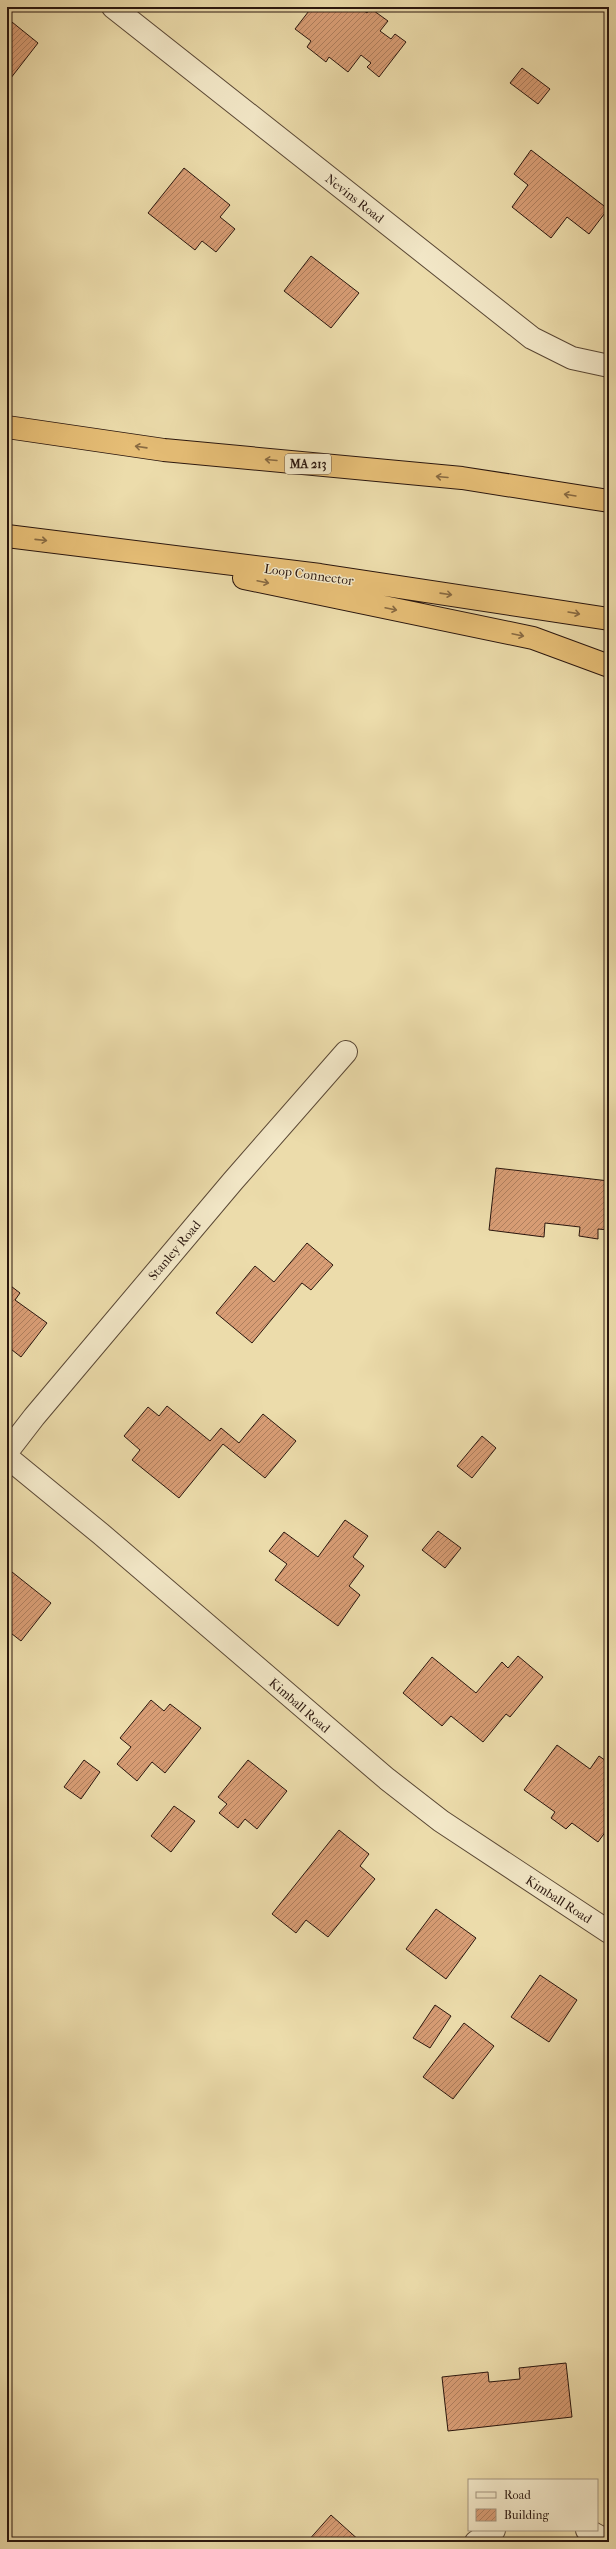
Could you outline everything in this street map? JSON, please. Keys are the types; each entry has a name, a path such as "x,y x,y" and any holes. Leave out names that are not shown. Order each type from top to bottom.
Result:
{"highway":[{"name":"MA 213","path":"7,427 164,450 462,478 609,501"},
{"name":"Loop Connector","path":"7,536 74,543 320,575 609,619"},
{"path":"74,543 533,638 609,666"}],"street":[{"name":"Nevins Road","path":"113,7 532,338 572,358 609,366"},
{"name":"Stanley Road","path":"7,1452 34,1417 223,1192 346,1052"},
{"name":"Kimball Road","path":"7,1457 101,1534 387,1779 441,1821 609,1932"},
{"path":"476,2542 492,2531"},
{"path":"589,2531 609,2542"}],"building":[{"path":"312,7 359,7 367,13 370,8 388,21 380,31 391,39 395,34 406,42 379,77 367,67 371,63 361,55 348,72 329,57 326,62 307,47 311,41 295,29"},
{"path":"7,18 38,43 7,83"},
{"path":"522,68 550,89 538,104 510,83"},
{"path":"531,150 608,209 589,234 567,217 551,238 512,207 528,185 514,174"},
{"path":"184,168 230,205 220,217 235,229 216,252 202,241 195,250 148,213"},
{"path":"311,256 359,293 331,328 284,291"},
{"path":"496,1168 609,1181 609,1230 598,1229 598,1239 579,1236 580,1227 545,1223 544,1237 489,1230"},
{"path":"307,1243 333,1265 311,1290 302,1283 252,1343 216,1313 255,1266 274,1282"},
{"path":"7,1283 20,1293 15,1300 47,1323 21,1357 7,1346"},
{"path":"167,1406 210,1441 221,1428 239,1443 263,1414 296,1441 265,1478 223,1444 179,1498 132,1460 140,1450 124,1436 148,1407 159,1416"},
{"path":"482,1436 496,1448 472,1478 457,1466"},
{"path":"345,1520 368,1536 353,1557 364,1566 349,1586 360,1595 338,1626 275,1580 287,1564 269,1551 284,1532 318,1557"},
{"path":"438,1531 461,1548 445,1568 422,1550"},
{"path":"7,1568 51,1603 21,1641 7,1630"},
{"path":"518,1656 543,1677 510,1717 506,1714 483,1742 451,1716 442,1726 403,1693 432,1657 476,1693 502,1662 508,1668"},
{"path":"151,1700 164,1711 170,1704 201,1728 165,1773 152,1762 137,1781 117,1764 131,1747 120,1738"},
{"path":"557,1745 590,1769 599,1756 609,1763 609,1827 598,1842 572,1823 566,1829 551,1818 555,1812 524,1790"},
{"path":"84,1760 100,1772 81,1799 64,1787"},
{"path":"248,1760 287,1791 257,1829 245,1819 238,1828 219,1813 227,1804 218,1797"},
{"path":"174,1806 195,1821 171,1852 151,1836"},
{"path":"339,1830 369,1854 360,1866 375,1879 328,1937 306,1920 296,1933 272,1914"},
{"path":"436,1909 476,1938 446,1979 406,1949"},
{"path":"540,1975 577,2000 549,2042 511,2017"},
{"path":"435,2005 451,2016 430,2048 413,2038"},
{"path":"464,2023 494,2046 453,2099 423,2077"},
{"path":"566,2363 572,2417 448,2431 442,2377 488,2372 489,2382 520,2379 519,2368"},
{"path":"331,2515 361,2542 307,2542"}]}
